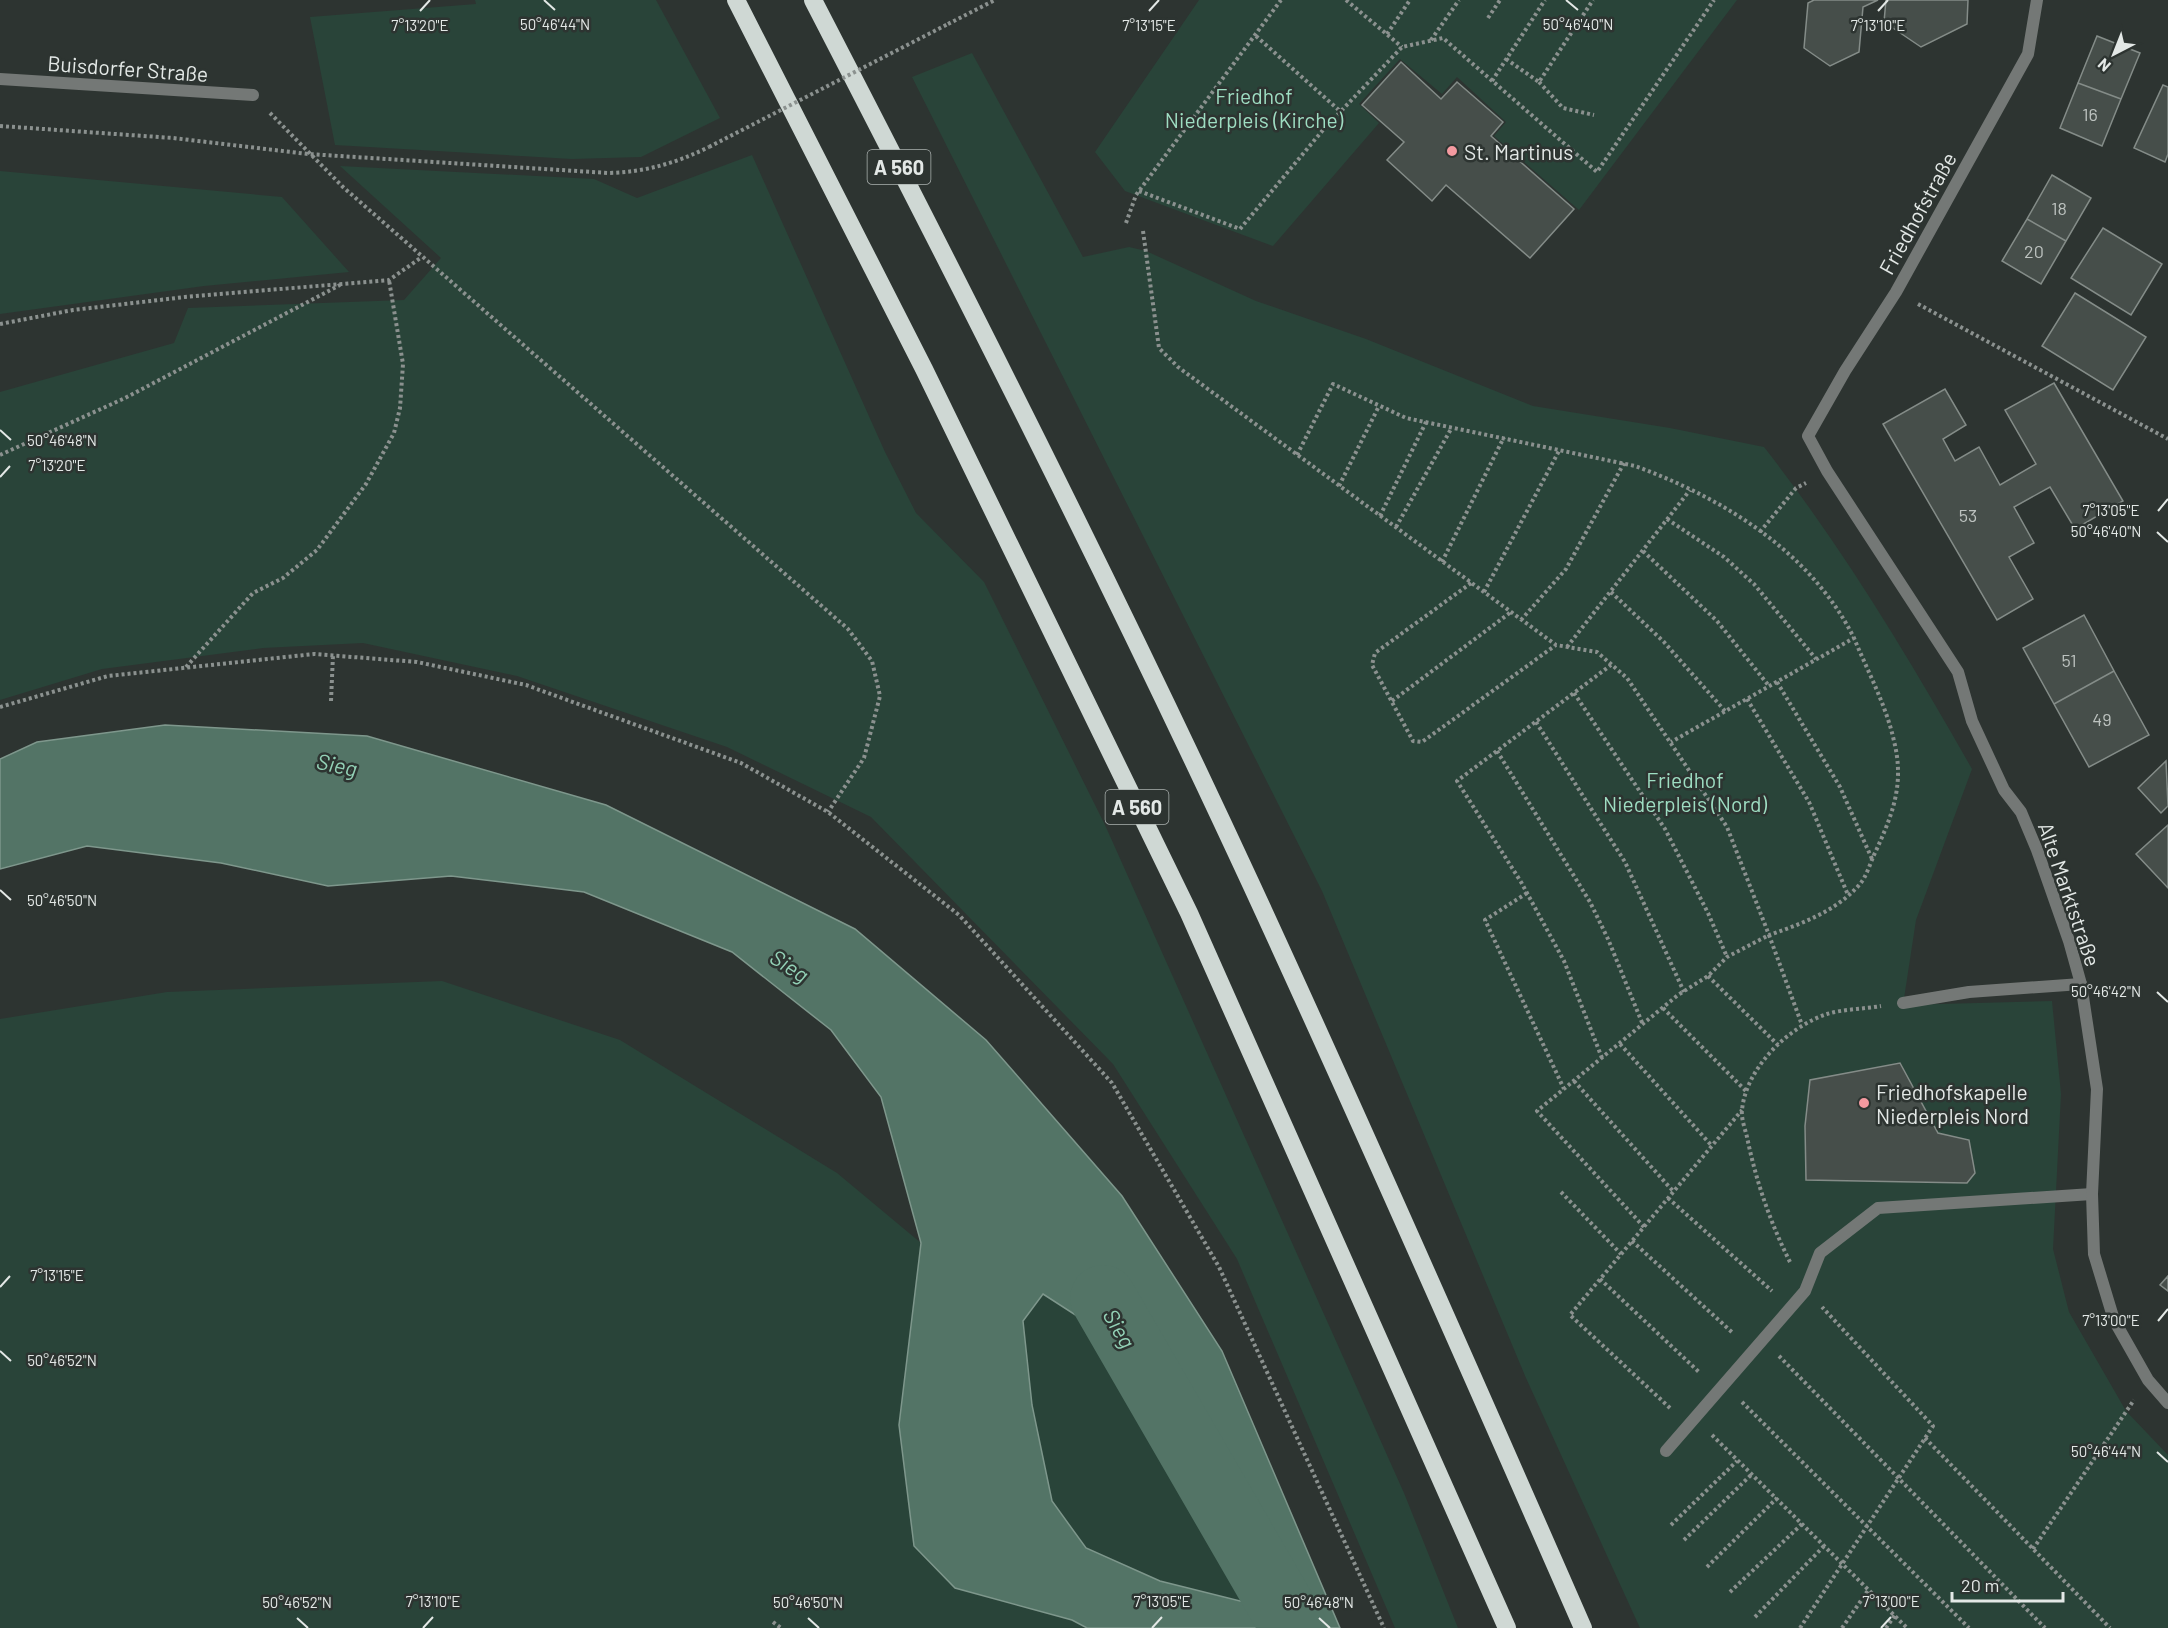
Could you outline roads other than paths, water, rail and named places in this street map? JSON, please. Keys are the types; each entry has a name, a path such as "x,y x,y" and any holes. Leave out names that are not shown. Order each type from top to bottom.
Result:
{"highway":[{"name":"A 560","path":"736,0 924,369 1189,913 1507,1628"},
{"name":"A 560","path":"813,0 985,333 1249,881 1438,1296 1583,1628"}],"street":[{"name":"Friedhofstraße","path":"1808,436 1845,371 1896,292 2028,54 2037,0"},
{"name":"Buisdorfer Straße","path":"0,79 253,94"},
{"name":"Alte Marktstraße","path":"1808,436 1827,471 1958,672 1972,721 2004,790 2020,812 2037,850 2069,942 2080,984 2097,1089 2092,1194 2094,1254 2114,1320 2148,1380 2168,1404"},
{"path":"1903,1003 1969,992 2080,984"},
{"path":"1666,1451 1805,1291 1820,1253 1878,1209 2092,1194"}],"water":[{"path":"165,725 367,736 606,805 855,929 986,1040 1122,1196 1222,1351 1340,1628 1087,1628 1072,1620 955,1588 914,1546 899,1425 921,1243 881,1097 831,1030 732,952 584,892 451,876 328,886 221,863 87,846 0,869 0,759 37,742","holes":["1043,1294 1088,1323 1114,1361 1161,1383 1185,1385 1234,1468 1260,1597 1244,1602 1160,1581 1086,1548 1052,1501 1032,1405 1023,1321"]}],"waterway":[{"name":"Sieg","path":"1103,1298 1294,1628"}],"place":[{"name":"St. Martinus","path":"1452,151"},
{"name":"Friedhofskapelle Niederpleis Nord","path":"1864,1103"}],"park label":[{"name":"Friedhof Niederpleis (Kirche)","path":"1254,107"},
{"name":"Friedhof Niederpleis (Nord)","path":"1685,791"}]}
